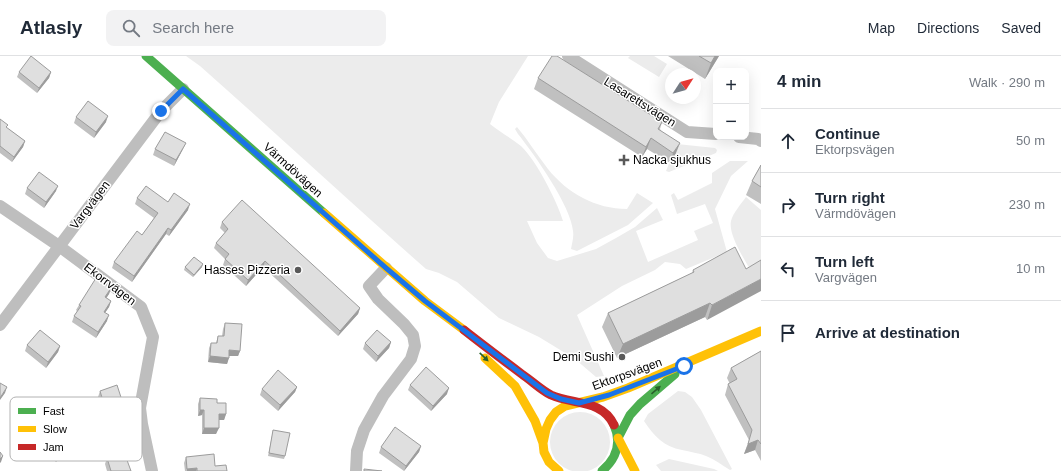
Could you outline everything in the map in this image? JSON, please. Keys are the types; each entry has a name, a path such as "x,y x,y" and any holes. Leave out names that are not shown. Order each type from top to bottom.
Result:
{"main road":[{"name":"Värmdövägen","path":"146,56 425,301 547,393 561,399 579,403 588,403 605,412 611,418 618,438 635,471"},
{"name":"Värmdövägen","path":"425,301 514,386 530,411 550,462 559,471"},
{"name":"Ektorpsvägen","path":"579,403 609,395 684,366 761,331"},
{"name":"Ektorpsvägen","path":"618,438 630,415 640,404 684,366"},
{"path":"540,468 544,448 544,433 547,424 559,409 579,403"},
{"path":"602,471 609,465 615,456 618,447 618,438"}],"street":[{"name":"Lasarettsvägen","path":"568,56 687,132 713,134"},
{"name":"Vargvägen","path":"0,325 161,111 183,89"},
{"path":"749,138 758,139 761,141"},
{"name":"Ekorrvägen","path":"0,206 59,246 141,307 153,337 142,397"},
{"path":"356,471 358,451 364,430 383,396 410,359 415,346 413,335 404,324 378,299 369,286 386,268"},
{"name":"Ekorrvägen","path":"142,424 152,471"}],"shaded area":[{"path":"186,56 528,56 499,102 490,124 527,152 545,181 556,203 563,221 527,221 537,243 548,258 557,261 596,249 635,227 657,208 663,220 636,231 648,262 698,240 694,231 713,223 705,204 677,214 671,195 674,193 678,200 712,183 712,173 730,161 748,161 731,176 715,209 727,252 686,269 680,264 665,262 655,270 622,286 577,315 604,376 596,377 575,359 539,337 499,318 457,282 439,273 426,269 200,66"},
{"path":"630,56 654,56 667,64 659,77 628,58"},
{"path":"517,127 556,178 583,198 604,206 627,209 637,193 653,203 628,225 577,251 571,249 573,231 571,220 566,208 542,167 518,134 515,129"},
{"path":"677,144 715,148 717,150 716,153 669,172 666,171"},
{"path":"746,197 761,210 761,267 752,273 734,240 731,227 733,215"},
{"path":"678,391 685,392 692,397 701,410 732,469 730,470 709,457 676,449 670,446 660,440 644,421 648,414"},
{"path":"580,412 597,417 605,425 610,442 605,459 597,467 580,472 563,467 555,459 550,442 555,425 563,417"},
{"path":"669,459 718,471 661,471 656,465"}],"building":[{"path":"31,56 51,72 39,88 19,72"},
{"path":"552,56 557,56 662,122 658,129 680,143 673,153 651,138 646,147 538,78"},
{"path":"699,56 715,56 711,63"},
{"path":"88,101 108,116 96,132 76,117"},
{"path":"0,119 8,125 6,127 25,141 14,157 0,146"},
{"path":"165,132 186,143 176,160 155,149"},
{"path":"761,165 761,187 752,181"},
{"path":"39,172 58,186 46,202 27,188"},
{"path":"146,186 168,202 174,193 190,204 171,230 168,228 134,276 114,262 137,231 142,235 158,213 137,198"},
{"path":"242,200 360,308 340,331 265,261 248,280 225,259 229,254 216,243 228,229 222,222"},
{"path":"735,247 746,269 761,260 761,279 712,305 710,303 623,344 608,313 694,272 693,270"},
{"path":"194,257 203,264 194,275 185,267"},
{"path":"96,278 111,288 105,297 111,301 104,312 109,315 98,332 74,316"},
{"path":"225,323 242,324 240,351 229,350 229,358 210,356 211,343 217,343 218,336 224,336"},
{"path":"40,330 60,346 48,362 27,345"},
{"path":"377,330 391,342 378,356 365,343"},
{"path":"761,351 761,444 758,440 748,444 752,430 728,384 737,379 731,368"},
{"path":"426,367 449,388 433,406 410,385"},
{"path":"278,370 297,387 280,405 262,389"},
{"path":"0,383 7,387 0,398"},
{"path":"117,385 121,397 102,397 100,391"},
{"path":"200,398 217,399 217,403 226,403 226,414 219,414 219,428 204,428 204,410 200,410"},
{"path":"395,427 421,446 406,466 381,447"},
{"path":"273,430 290,433 285,456 269,453"},
{"path":"0,452 3,456 0,459"},
{"path":"214,454 215,466 226,465 227,471 197,471 197,468 187,469 186,457"},
{"path":"108,461 127,461 131,471 111,471"},
{"path":"364,469 382,471 364,471"}],"traffic: fast":[{"path":"146,56 324,213"},
{"path":"618,438 630,415 640,404 675,374"},
{"path":"602,471 611,461 616,450 617,438 614,425"}],"traffic: slow":[{"path":"324,213 425,301 464,330"},
{"path":"543,443 546,429 550,420 556,412 565,406 603,397 628,388 761,331"},
{"path":"485,358 515,386 535,421 543,443 544,452 549,462 559,471"},
{"path":"618,438 635,471"}],"traffic: jam":[{"path":"464,330 547,393 595,407 609,417 614,425"}],"place":[{"name":"Nacka sjukhus","path":"624,160"},
{"name":"Hasses Pizzeria","path":"298,270"},
{"name":"Demi Sushi","path":"622,357"}],"route":[{"path":"161,111 183,89 425,301 547,393 561,399 579,403 609,395 684,366"}]}
